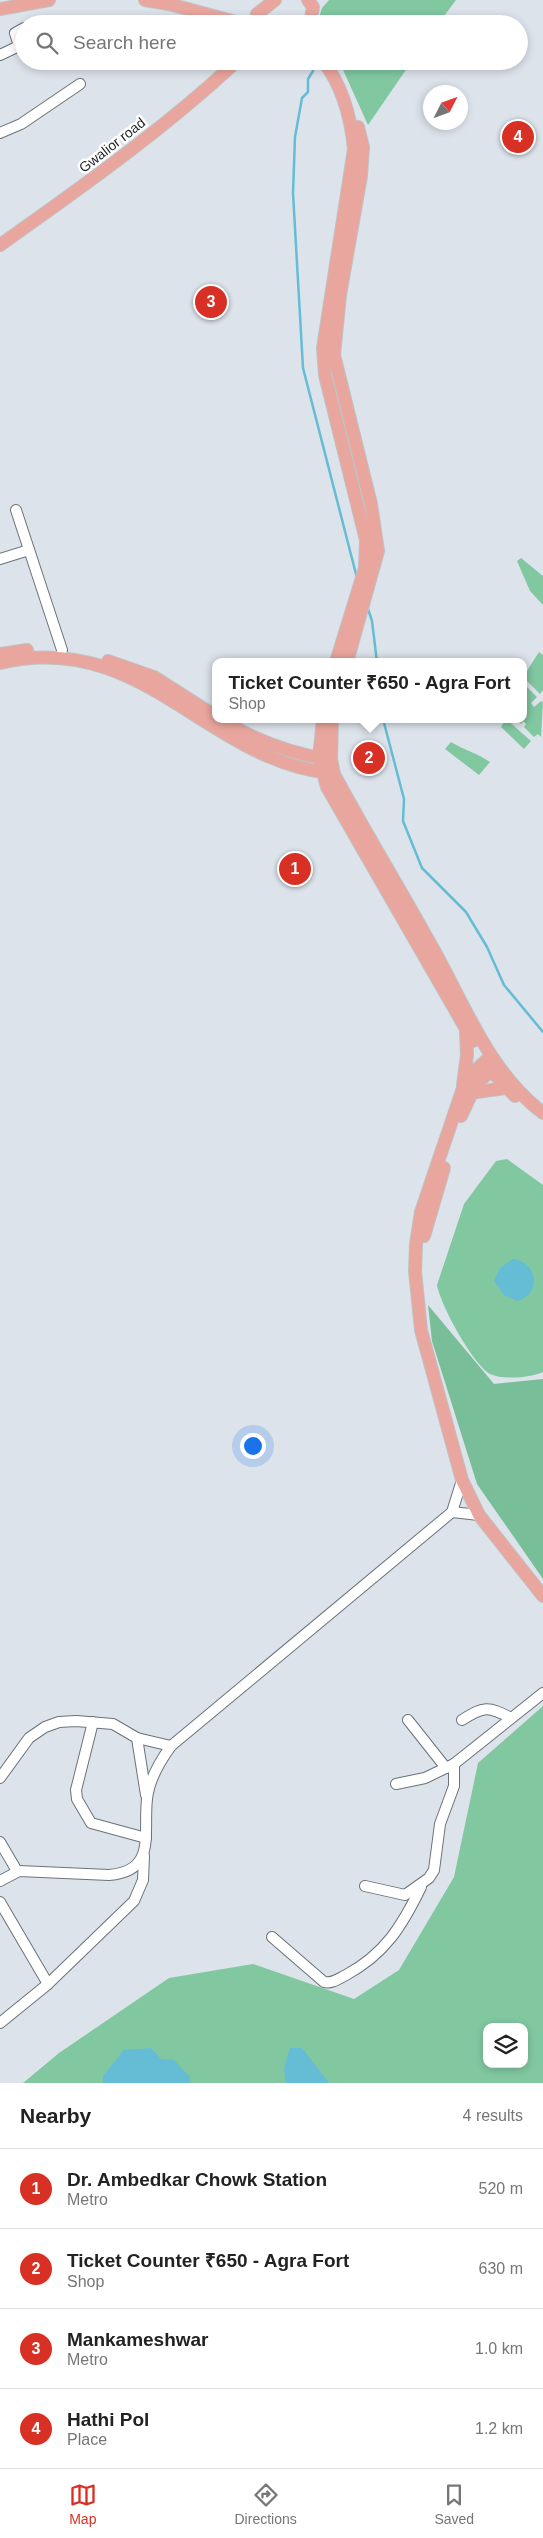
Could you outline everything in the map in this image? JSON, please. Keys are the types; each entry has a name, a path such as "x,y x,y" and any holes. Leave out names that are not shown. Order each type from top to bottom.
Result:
{"main road":[{"path":"0,9 33,1 50,0"},
{"path":"144,0 170,4 210,15"},
{"path":"257,15 275,0"},
{"path":"311,15 313,2"},
{"name":"Gwalior road","path":"0,245 95,178 204,92 227,70"},
{"path":"330,70 340,90 352,133 354,149 325,325 329,354 365,506 378,551 368,572 346,653"},
{"path":"329,354 361,176 363,147 354,111 337,70"},
{"path":"0,654 40,648 62,650 135,669 154,677 212,714"},
{"path":"0,663 32,657 52,657 77,660 108,669 150,686 234,739 280,760 330,793"},
{"path":"227,723 251,738 293,752 325,759"},
{"path":"325,759 331,723"},
{"path":"293,752 314,742 323,724"},
{"path":"323,724 325,759 330,793 466,1029 505,1088 519,1099 528,1102"},
{"path":"280,760 328,773 438,957 490,1064 528,1102 543,1113"},
{"path":"466,1029 467,1090 424,1236 415,1259 421,1330 462,1480 479,1514 543,1596"},
{"path":"467,1090 490,1064"},
{"path":"467,1090 505,1088"}],"street":[{"path":"0,55 15,48"},
{"path":"0,133 21,124 80,84"},
{"path":"16,510 62,650"},
{"path":"0,558 28,550"},
{"path":"147,1799 160,1764 171,1746 452,1512 462,1480"},
{"path":"452,1512 479,1514"},
{"path":"396,1784 425,1778 450,1766 543,1693"},
{"path":"462,1720 477,1710 489,1708 510,1718"},
{"path":"272,1937 324,1982 332,1982 370,1960 402,1925 423,1883 434,1870 438,1831 454,1786 450,1766 408,1720"},
{"path":"0,1778 22,1746 40,1730 59,1722 93,1722 116,1725 137,1738 171,1746"},
{"path":"93,1722 76,1790 77,1800 89,1820 97,1826 146,1838"},
{"path":"0,2023 48,1984 134,1901 144,1880 147,1799 137,1738"},
{"path":"0,1842 17,1871"},
{"path":"0,1881 17,1871 116,1874 135,1866 144,1852"},
{"path":"365,1886 405,1895 423,1883"},
{"path":"0,1902 48,1984"}],"green space":[{"path":"329,0 456,0 445,15 320,15 322,8"},
{"path":"343,70 406,70 368,125"},
{"path":"521,558 543,576 543,605 530,591 517,561"},
{"path":"539,652 543,655 543,690 540,694 527,681 527,671"},
{"path":"527,687 537,697 531,703 534,707 541,701 543,703 541,737 538,734 534,737 524,727 526,724"},
{"path":"504,723 511,723 531,741 524,749 501,727"},
{"path":"451,742 490,762 479,775 445,749"},
{"path":"507,1159 543,1185 543,1372 516,1378 490,1374 475,1359 458,1333 444,1306 437,1285 464,1204 496,1161"},
{"path":"428,1305 494,1384 543,1379 543,1579 477,1484 432,1341"},
{"path":"543,1706 543,2083 23,2083 59,2053 169,1978 253,1964 354,1999 399,1970 454,1877 478,1763"}],"water":[{"path":"513,1259 521,1261 528,1266 534,1279 530,1292 525,1298 517,1301 504,1295 494,1281 500,1268"},
{"path":"151,2048 161,2059 174,2060 190,2077 190,2083 103,2083 103,2076 124,2050"},
{"path":"290,2048 302,2048 329,2083 286,2083 284,2068"}],"waterway":[{"path":"313,71 308,79 308,92 302,98 295,137 293,193 303,368 357,578"},
{"path":"367,606 372,621 377,658"},
{"path":"384,723 404,799 403,821 422,868 466,912 487,947 504,985 543,1032"}],"place":[{"name":"Hathi Pol","path":"518,137"},
{"name":"Mankameshwar","path":"211,302"},
{"name":"Ticket Counter ₹650 - Agra Fort","path":"369,758"},
{"name":"Dr. Ambedkar Chowk Station","path":"295,869"}]}
